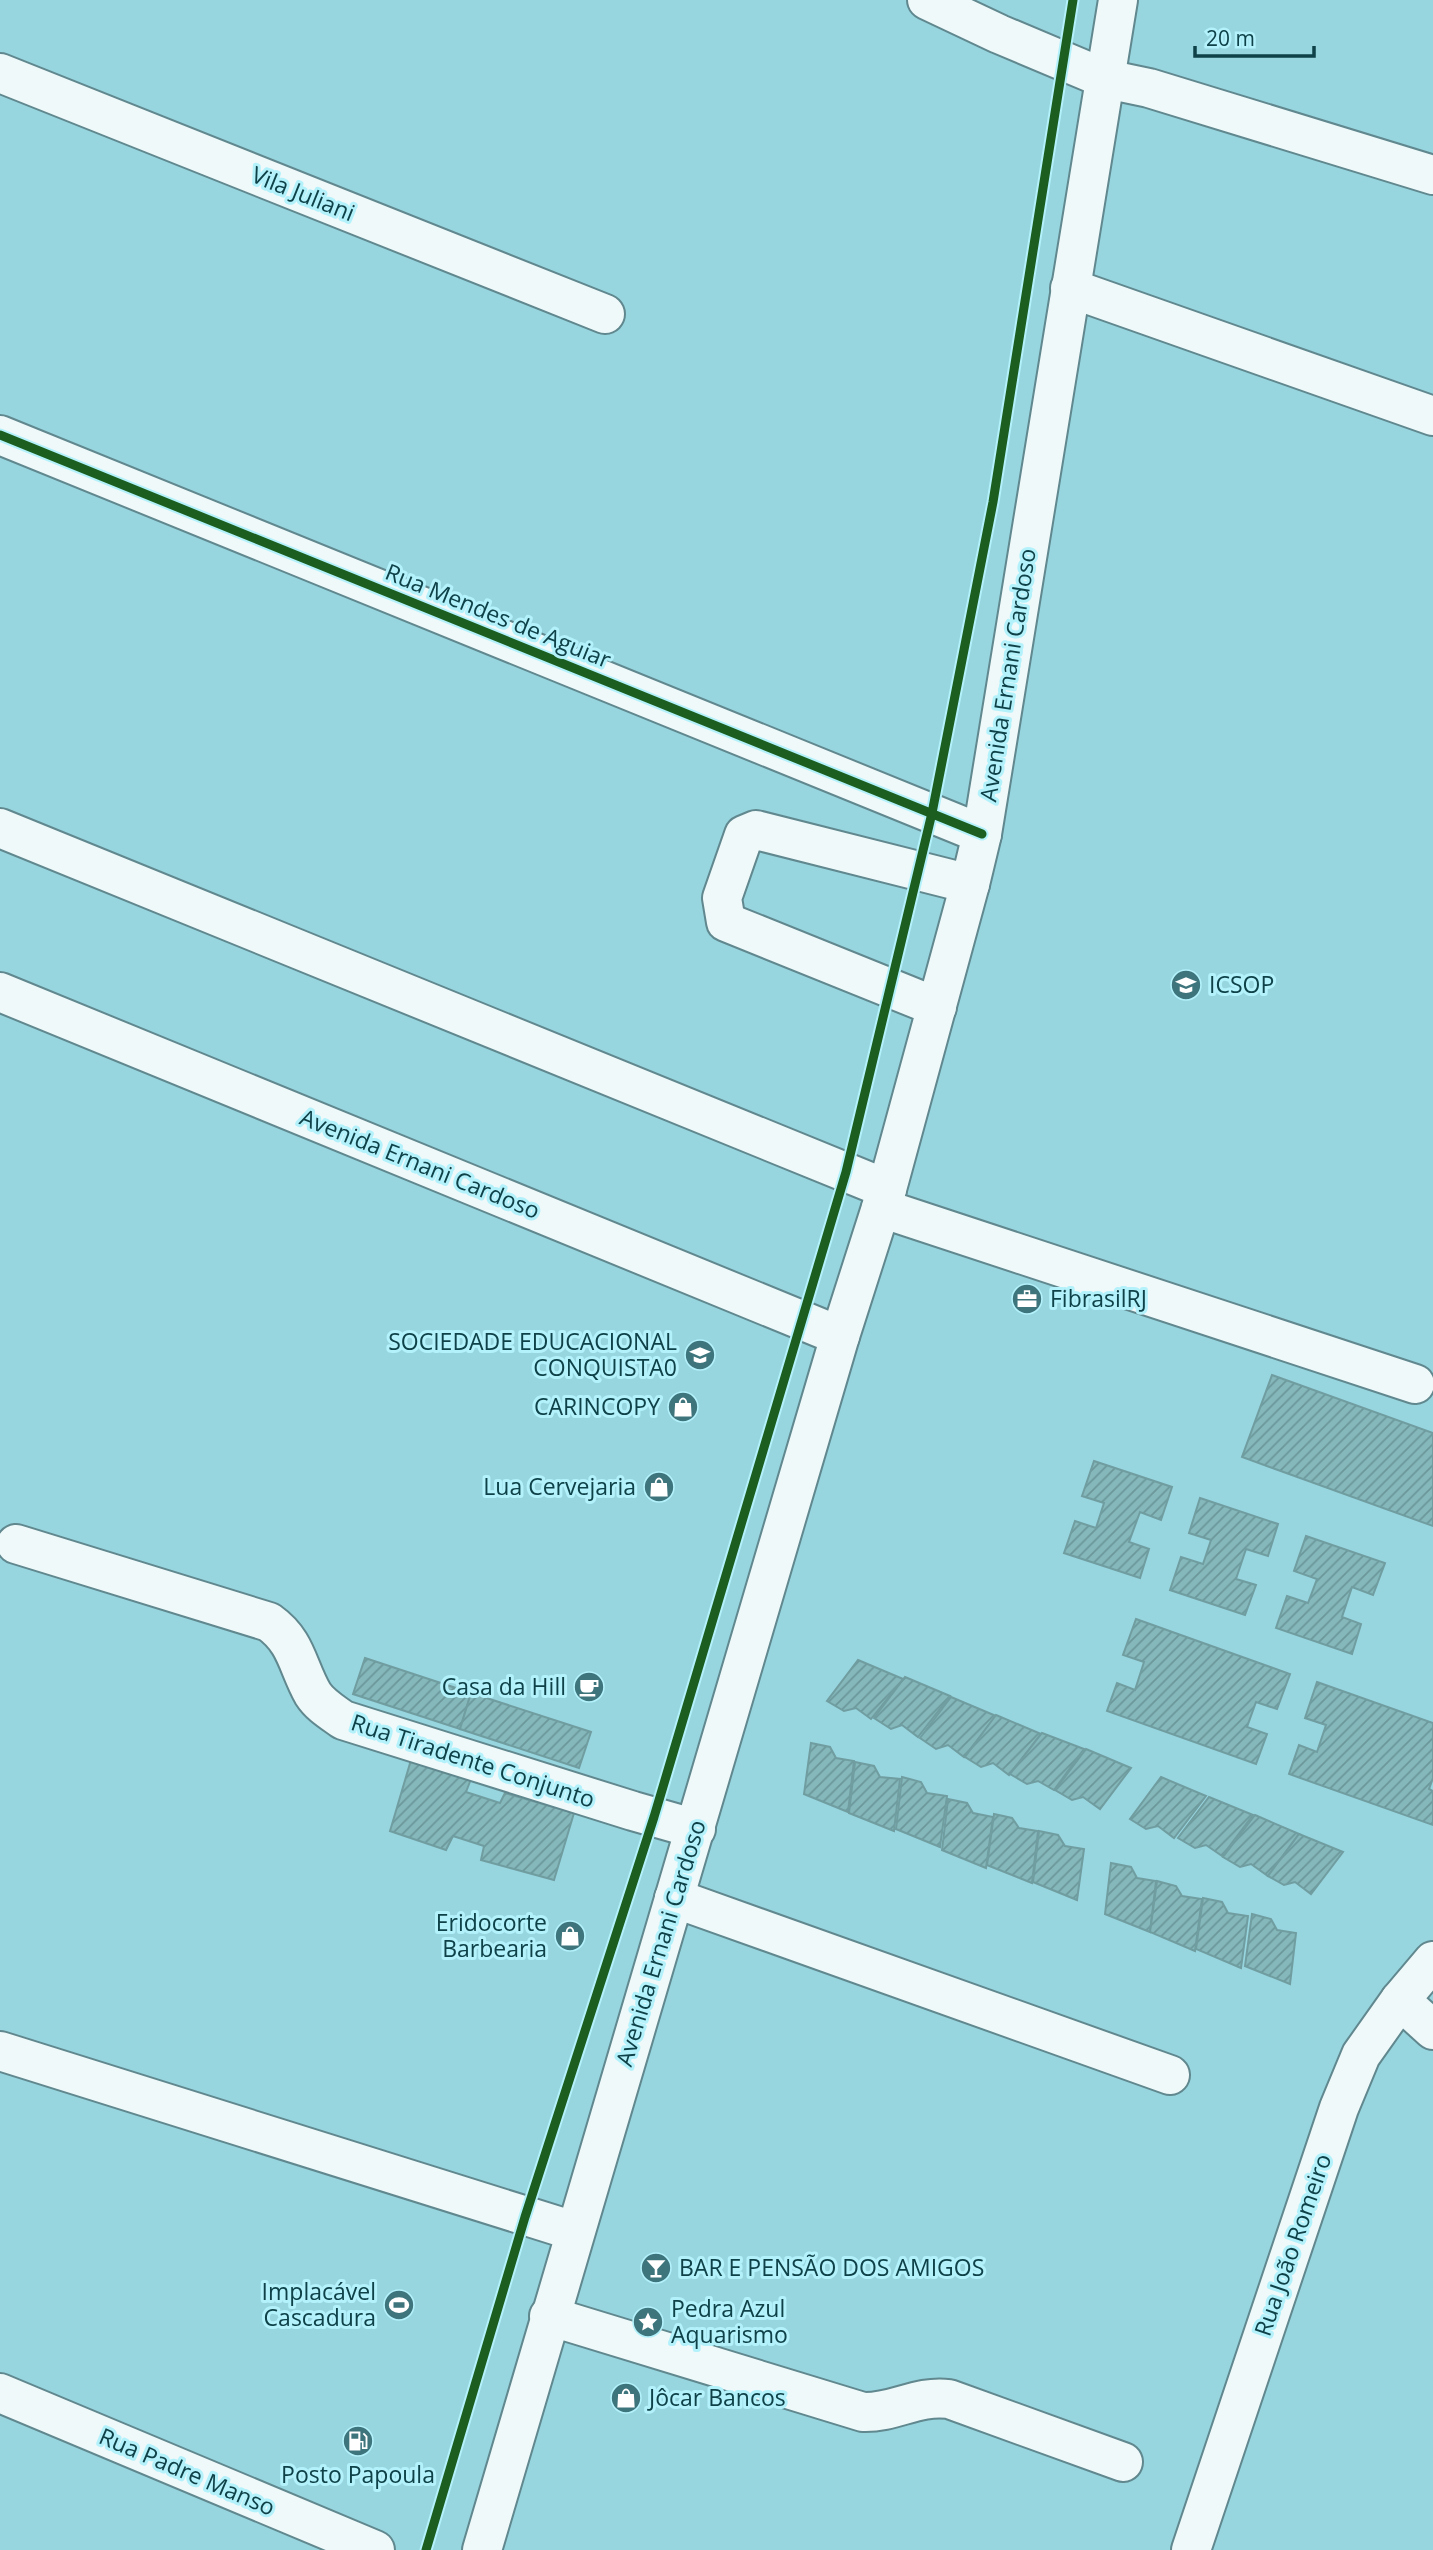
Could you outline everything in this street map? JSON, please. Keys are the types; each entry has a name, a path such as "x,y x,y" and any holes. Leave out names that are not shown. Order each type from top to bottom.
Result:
{"street":[{"path":"928,0 999,34 1105,79 1149,88 1433,175"},
{"name":"Avenida Ernani Cardoso","path":"482,2550 840,1336 884,1199 970,884 982,834 1118,0"},
{"name":"Vila Juliani","path":"0,73 605,314"},
{"path":"1070,288 1433,415"},
{"name":"Rua Mendes de Aguiar","path":"0,435 982,834"},
{"path":"0,828 884,1199 1415,1384"},
{"path":"937,1007 726,922 722,898 744,835 756,830 970,884"},
{"name":"Avenida Ernani Cardoso","path":"0,992 840,1336"},
{"name":"Rua Tiradente Conjunto","path":"16,1544 269,1622 281,1630 291,1643 314,1695 326,1709 343,1720 696,1829"},
{"path":"674,1898 1170,2075"},
{"name":"Rua João Romeiro","path":"1191,2550 1339,2108 1361,2055 1400,2000 1433,1961"},
{"path":"1400,2000 1433,2030"},
{"path":"0,2051 574,2231"},
{"path":"549,2316 863,2412 889,2411 916,2400 932,2397 949,2399 1123,2462"},
{"name":"Rua Padre Manso","path":"0,2393 375,2550"}],"building":[{"path":"1272,1375 1433,1433 1433,1526 1242,1457"},
{"path":"1094,1461 1172,1487 1161,1520 1140,1512 1129,1542 1149,1549 1140,1578 1064,1553 1075,1521 1096,1528 1104,1503 1082,1496"},
{"path":"1200,1498 1278,1524 1268,1556 1246,1549 1236,1579 1256,1585 1245,1615 1170,1590 1181,1557 1203,1564 1211,1540 1189,1533"},
{"path":"1306,1536 1385,1563 1373,1595 1352,1587 1342,1617 1361,1624 1352,1654 1276,1628 1287,1596 1308,1603 1317,1579 1294,1571"},
{"path":"1136,1619 1290,1674 1277,1709 1256,1702 1247,1727 1267,1734 1256,1764 1107,1711 1117,1683 1135,1690 1144,1662 1123,1655"},
{"path":"365,1658 471,1693 460,1729 353,1694"},
{"path":"858,1660 903,1679 871,1719 856,1708 844,1711 827,1701"},
{"path":"905,1677 950,1696 918,1737 902,1725 891,1729 874,1718"},
{"path":"1317,1682 1433,1723 1433,1778 1429,1789 1433,1791 1433,1825 1289,1774 1299,1745 1317,1752 1326,1725 1305,1718"},
{"path":"471,1693 591,1732 579,1768 460,1729"},
{"path":"951,1697 996,1716 964,1757 948,1745 936,1749 920,1738"},
{"path":"996,1715 1041,1734 1009,1775 993,1763 981,1767 965,1757"},
{"path":"1042,1733 1084,1749 1054,1790 1038,1781 1027,1784 1010,1774"},
{"path":"811,1743 830,1747 836,1758 854,1761 848,1812 804,1794"},
{"path":"1086,1749 1131,1768 1100,1809 1083,1797 1072,1800 1055,1790"},
{"path":"411,1760 471,1779 466,1792 500,1803 505,1793 574,1813 554,1880 481,1860 484,1846 453,1836 446,1850 390,1831"},
{"path":"855,1762 874,1766 880,1777 900,1779 894,1831 849,1813"},
{"path":"902,1777 921,1782 927,1793 947,1796 940,1847 896,1829"},
{"path":"1161,1777 1206,1796 1174,1838 1158,1826 1146,1829 1130,1819"},
{"path":"1209,1797 1253,1815 1222,1856 1206,1845 1195,1848 1178,1838"},
{"path":"948,1799 967,1803 973,1813 993,1817 986,1868 942,1850"},
{"path":"994,1814 1012,1818 1019,1828 1038,1831 1032,1883 987,1865"},
{"path":"1255,1815 1299,1834 1268,1876 1251,1864 1240,1867 1223,1857"},
{"path":"1039,1831 1058,1835 1065,1846 1084,1849 1077,1900 1033,1882"},
{"path":"1299,1834 1343,1852 1311,1894 1295,1882 1284,1885 1268,1876"},
{"path":"1111,1863 1131,1867 1137,1878 1156,1881 1150,1932 1105,1914"},
{"path":"1157,1881 1176,1886 1182,1896 1202,1899 1195,1951 1150,1932"},
{"path":"1203,1898 1222,1902 1228,1913 1248,1916 1241,1968 1196,1949"},
{"path":"1252,1914 1271,1919 1277,1930 1296,1933 1290,1984 1245,1966"}],"cycle path":[{"path":"426,2550 525,2217 654,1817 846,1172 932,813 993,502 1073,0"},
{"path":"0,435 982,834"}],"place":[{"name":"ICSOP","path":"1186,985"},
{"name":"FibrasilRJ","path":"1027,1299"},
{"name":"SOCIEDADE EDUCACIONAL CONQUISTA0","path":"700,1355"},
{"name":"CARINCOPY","path":"683,1407"},
{"name":"Lua Cervejaria","path":"659,1487"},
{"name":"Casa da Hill","path":"589,1687"},
{"name":"Eridocorte Barbearia","path":"570,1936"},
{"name":"BAR E PENSÃO DOS AMIGOS","path":"656,2268"},
{"name":"Implacável Cascadura","path":"399,2305"},
{"name":"Pedra Azul Aquarismo","path":"648,2322"},
{"name":"Jôcar Bancos","path":"626,2398"},
{"name":"Posto Papoula","path":"358,2441"}]}
